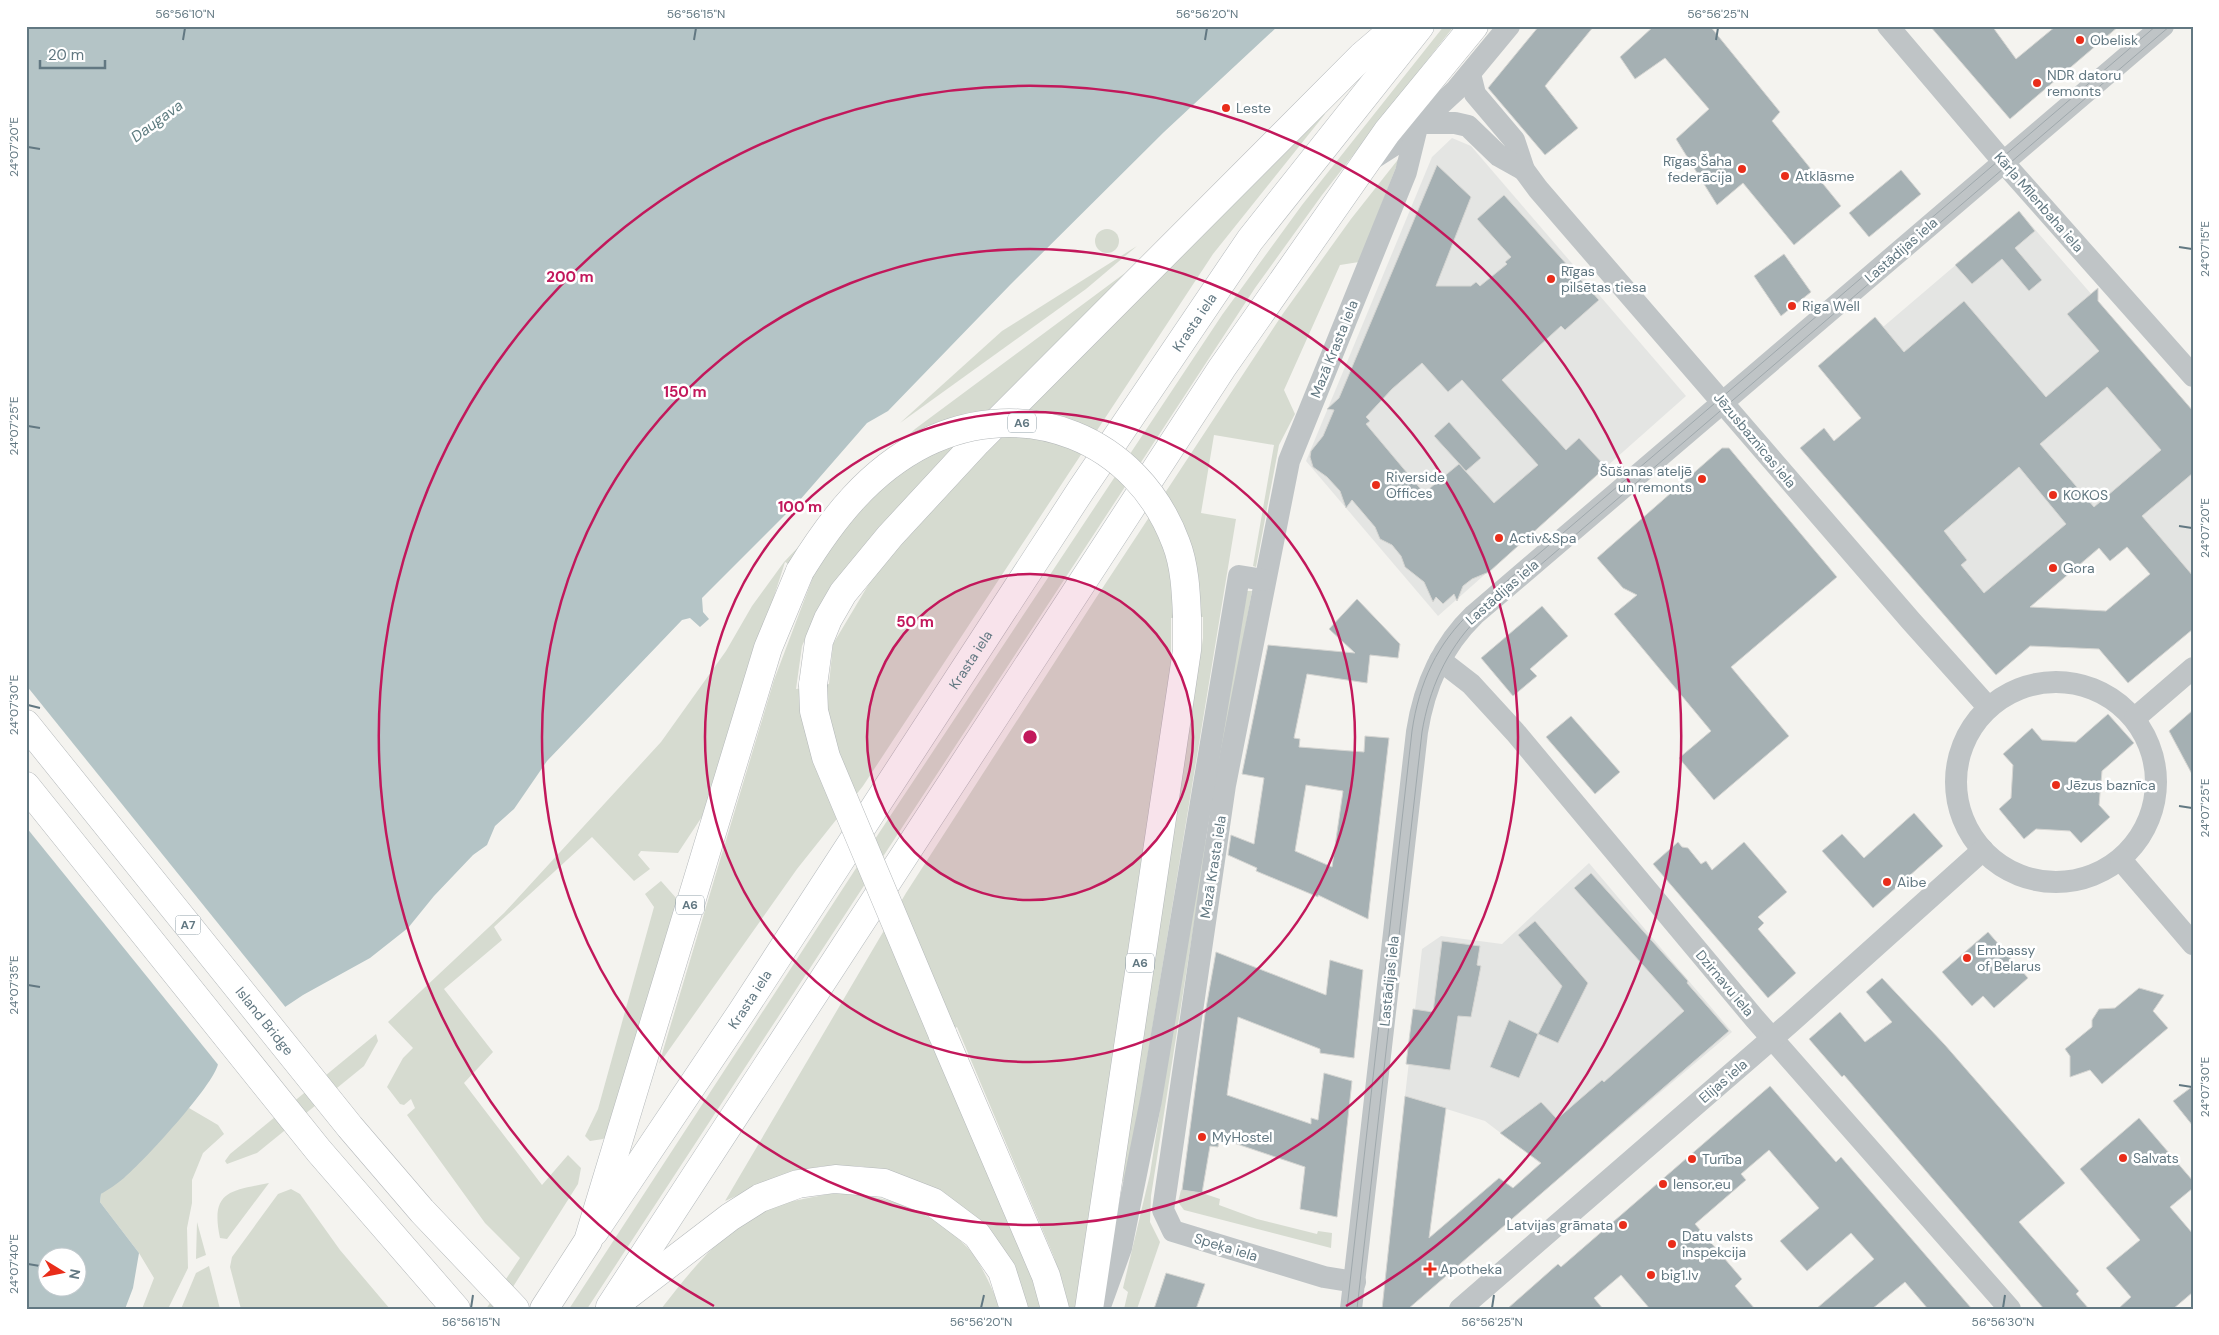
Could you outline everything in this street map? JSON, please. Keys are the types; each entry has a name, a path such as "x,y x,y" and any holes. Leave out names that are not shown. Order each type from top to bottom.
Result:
{"main road":[{"path":"1055,1309 1046,1276 826,757 814,711 813,685 819,641 828,619 843,594 890,536 997,421 1362,56 1397,26"},
{"name":"Krasta iela","path":"544,1309 741,1013 1081,490 1250,240 1420,26"},
{"path":"610,1309 1222,368 1387,132 1474,26"},
{"name":"A6","path":"588,1242 768,648 800,571 826,529 845,507 881,471 900,458 924,443 950,432 976,425 1024,423 1066,432 1102,448 1128,470 1148,492 1163,515 1176,543 1186,593 1187,650 1089,1309"},
{"name":"Island Bridge","path":"26,724 350,1127 422,1211 506,1300"},
{"path":"26,786 319,1152 456,1309"},
{"path":"610,1309 730,1216 760,1198 798,1184 835,1179 884,1184 933,1202 977,1235 1002,1271 1014,1309"}],"street":[{"path":"1368,161 1402,140 1418,123 1456,90 1509,26"},
{"name":"Kārļa Mīlenbaha iela","path":"1888,26 2004,162 2193,376"},
{"name":"Lastādijas iela","path":"1351,1309 1417,732 1424,699 1440,660 1454,638 1474,615 2163,26"},
{"name":"Jēzusbaznīcas iela","path":"1470,74 1475,94 1514,140 1524,170 1538,190 1708,383 1722,403 1988,707"},
{"name":"Jēzusbaznīcas iela","path":"1418,123 1455,123 1468,126 1499,156 1524,170"},
{"name":"Mazā Krasta iela","path":"1170,1155 1226,785 1264,580 1289,460 1406,172 1418,123"},
{"path":"1099,1309 1121,1248 1151,1100 1240,576 1264,580"},
{"name":"Dzirnavu iela","path":"1440,660 1471,684 1515,732 1773,1038 2010,1309"},
{"path":"2135,718 2193,668"},
{"path":"2047,682 2080,684 2110,697 2135,718 2150,746 2157,776 2154,808 2142,836 2121,860 2095,876 2064,884 2034,881 2005,870 1983,850 1962,817 1956,793 1957,762 1969,732 1988,707 2016,690 2047,682"},
{"name":"Elijas iela","path":"1460,1309 1773,1038 1983,850"},
{"path":"2121,860 2193,944"},
{"name":"Speķa iela","path":"1170,1155 1163,1210 1173,1231 1324,1277 1355,1282"}],"shaded area":[{"path":"1444,26 1454,26 1322,195 1255,288 587,1309 569,1309 879,833 1222,315 1302,205"},
{"path":"1325,114 1213,254 863,786 797,869 659,1064 774,680 813,577 785,562 737,713 711,803 678,853 641,851 638,855 650,869 634,881 592,837 494,927 502,940 444,989 493,1052 464,1083 542,1185 568,1155 581,1168 578,1184 499,1309 486,1309 520,1258 485,1223 407,1115 415,1108 411,1099 404,1105 400,1104 387,1087 403,1058 413,1048 388,1022 504,913 661,742 726,651 752,606 784,562 879,462 915,429 1125,273 921,484 824,598 802,646 796,689 829,684 833,644 876,572 989,447 1317,116"},
{"path":"1452,138 1471,146 1686,396 1438,616 1306,461 1432,157"},
{"path":"1400,157 1359,262 1340,265 1284,390 1295,414 1279,445 1256,567 1253,566 1274,445 1214,435 1201,513 1236,519 1127,1181 1121,1181 1203,638 1203,617 1171,618 1171,666 1075,1309 1068,1309 1054,1257 957,1027 929,1038 1033,1278 1041,1309 1027,1309 942,1192 902,1175 860,1166 822,1166 783,1175 725,1201 906,893 1094,601 1282,315 1351,219"},
{"path":"2019,211 2193,411 2193,624 2116,534 2014,621 2033,644 1996,675 1940,609 1927,489 1843,396 1900,347 1883,327"},
{"path":"1107,229 1112,230 1118,236 1118,246 1112,252 1107,253 1102,252 1096,246 1095,241 1096,236 1102,230"},
{"path":"1137,246 1086,289 900,423 1002,331"},
{"path":"1247,591 1252,591 1219,773 1215,773"},
{"path":"1202,840 1207,841 1151,1196 1150,1222 1160,1242 1137,1309 1124,1309 1128,1292 1123,1288 1150,1174"},
{"path":"1589,863 1732,1032 1559,1178 1485,1121 1405,1096 1422,949 1441,936 1502,944"},
{"path":"661,881 677,899 678,910 610,1134 603,1139 590,1141 585,1136 598,1109 654,907 645,894"},
{"path":"376,1034 378,1041 364,1066 257,1153 227,1164 225,1161 230,1154"},
{"path":"189,1108 218,1125 224,1134 203,1153 192,1180 192,1203 187,1228 188,1268 168,1309 142,1309 154,1278 139,1253 100,1202 101,1194"},
{"path":"269,1183 227,1239 220,1238 218,1211 221,1202 226,1196 243,1188"},
{"path":"291,1189 300,1194 340,1250 390,1309 241,1309 230,1267 232,1257 278,1194"},
{"path":"1181,1190 1202,1193 1220,1199 1219,1205 1257,1219 1317,1234 1318,1231 1332,1233 1331,1248 1184,1210 1178,1202"},
{"path":"833,1193 852,1194 889,1201 906,1206 939,1223 954,1234 973,1254 1001,1309 661,1309 709,1251 738,1226 753,1216 777,1205"},
{"path":"197,1222 206,1255 196,1259"},
{"path":"209,1266 220,1309 181,1309 196,1273"}],"water":[{"name":"Daugava","path":"26,26 1278,26 1164,132 1010,285 888,411 867,423 799,501 702,598 703,612 709,619 700,627 690,618 682,620 547,761 514,809 495,826 487,845 473,855 434,896 408,928 370,958 285,1007 218,1064 214,1074 192,1105 161,1140 124,1178 101,1194 100,1202 139,1253 133,1288 125,1309 26,1309"}],"pier":[{"path":"26,685 287,1009 220,1067 26,827"}],"building":[{"path":"1539,26 1594,26 1545,86 1578,128 1545,155 1488,88"},
{"path":"1654,26 1710,26 1780,112 1772,121 1841,206 1794,245 1743,183 1717,205 1676,139 1709,109 1665,58 1635,79 1620,57"},
{"path":"1930,26 1992,26 2016,59 2056,26 2119,26 2010,119"},
{"path":"1437,165 1471,197 1436,286 1471,286 1476,282 1480,286 1507,264 1505,262 1511,257 1477,219 1504,195 1599,300 1565,330 1561,326 1502,380 1566,450 1579,438 1606,467 1489,572 1472,579 1463,586 1457,601 1454,594 1443,604 1436,597 1433,602 1424,582 1405,567 1401,556 1392,545 1380,539 1375,527 1352,500 1346,508 1340,491 1327,477 1313,467 1310,457 1311,451 1323,436 1334,410 1327,409 1339,398","holes":["1422,363 1448,392 1462,380 1538,465 1494,503 1459,464 1424,493 1366,424 1370,421 1366,417 1392,389"]},
{"path":"1901,170 1921,194 1869,237 1849,213"},
{"path":"2019,211 2035,231 2015,248 2042,280 2029,291 2002,259 1972,284 1955,265"},
{"path":"1784,254 1811,292 1781,316 1754,276"},
{"path":"2098,288 2098,301 2193,411 2193,473 2142,516 2193,576 2193,629 2128,683 2099,649 2030,646 1996,675 1800,448 1824,428 1834,441 1861,418 1818,366 1875,317 1904,352 1964,301 2046,397 2099,351 2067,314","holes":["2107,387 2161,450 2094,507 2040,444","2019,467 2066,524 1984,593 1961,565 1967,560 1944,531","2127,547 2150,574 2106,611 2030,607 2099,548 2110,561"]},
{"path":"1449,422 1481,458 1466,471 1434,436"},
{"path":"1722,448 1729,448 1837,577 1731,667 1789,736 1714,800 1679,758 1711,731 1614,614 1637,595 1623,588 1597,558"},
{"path":"1357,599 1400,644 1398,658 1370,655 1367,683 1307,674 1294,738 1300,739 1299,747 1364,752 1365,736 1389,738 1368,919 1318,895 1318,897 1256,871 1257,868 1228,855 1231,835 1254,844 1264,778 1242,774 1268,645 1355,653 1329,629","holes":["1306,785 1343,791 1332,867 1295,851"]},
{"path":"1542,606 1568,636 1530,669 1537,676 1513,696 1481,658"},
{"path":"2193,710 2193,776 2169,731"},
{"name":"Jēzus baznīca","path":"2108,714 2134,743 2102,771 2099,805 2110,817 2081,843 2070,831 2036,829 2024,839 1999,809 2011,798 2013,765 2003,754 2032,728 2042,740 2076,742"},
{"path":"1571,716 1620,772 1595,794 1546,737"},
{"path":"1914,813 1943,846 1873,908 1822,851 1842,834 1864,858"},
{"path":"1678,842 1682,847 1688,848 1701,864 1706,861 1712,870 1744,842 1787,892 1758,917 1764,923 1758,929 1796,973 1768,998 1653,864"},
{"path":"1591,873 1688,981 1687,983 1729,1031 1408,1309 1382,1309 1405,1096 1446,1108 1429,1238 1499,1178 1513,1188 1541,1163 1500,1133 1541,1102 1557,1119 1602,1080 1604,1082 1684,1011 1574,888"},
{"path":"1535,921 1588,983 1558,1043 1538,1034 1562,986 1518,935"},
{"path":"1988,932 2028,978 1994,1008 1983,996 1972,1006 1942,972"},
{"path":"1442,941 1480,946 1477,965 1481,966 1471,1017 1458,1016 1450,1070 1406,1064 1413,1009 1433,1012"},
{"path":"1216,952 1326,995 1330,960 1363,970 1354,1058 1320,1053 1320,1049 1238,1017 1227,1095 1311,1124 1311,1118 1318,1120 1324,1073 1352,1081 1337,1217 1300,1209 1305,1167 1219,1138 1218,1147 1210,1146 1202,1193 1182,1190 1205,1014"},
{"path":"1882,978 1945,1045 2065,1183 2019,1222 2079,1291 2076,1294 2089,1309 2044,1309 1844,1075 1842,1077 1809,1039 1840,1012 1865,1042 1892,1022 1866,992"},
{"path":"2139,988 2164,995 2153,1011 2168,1028 2102,1084 2090,1070 2070,1077 2070,1056 2065,1049 2092,1027 2092,1020 2099,1009 2115,1008"},
{"path":"1509,1020 1538,1034 1519,1078 1490,1067"},
{"path":"1770,1086 1836,1162 1841,1157 1972,1309 1928,1309 1905,1282 1872,1309 1816,1309 1874,1259 1851,1233 1807,1271 1780,1241 1819,1208 1769,1150 1741,1174 1746,1180 1695,1224 1742,1279 1735,1286 1755,1309 1650,1309 1621,1275 1594,1298 1603,1309 1507,1309 1558,1264 1561,1267"},
{"path":"2193,1086 2193,1126 2173,1101"},
{"path":"2139,1118 2193,1181 2193,1188 2170,1207 2193,1234 2193,1292 2173,1309 2118,1309 2131,1297 2106,1268 2140,1240 2080,1169"},
{"path":"1166,1273 1205,1284 1196,1309 1154,1309"}],"tram line":[{"path":"1347,1309 1412,731 1419,696 1440,650 1449,636 1473,610 2156,26"},
{"path":"1357,1309 1422,732 1434,686 1456,645 1476,620 2170,26"}],"place":[{"name":"Obelisk","path":"2080,40"},
{"name":"NDR datoru remonts","path":"2037,83"},
{"name":"Leste","path":"1226,108"},
{"name":"Rīgas Šaha federācija","path":"1742,169"},
{"name":"Atklāsme","path":"1785,176"},
{"name":"Rīgas pilsētas tiesa","path":"1551,279"},
{"name":"Riga Well","path":"1792,306"},
{"name":"Šūšanas ateljē un remonts","path":"1702,479"},
{"name":"Riverside Offices","path":"1376,485"},
{"name":"KOKOS","path":"2053,495"},
{"name":"Activ&Spa","path":"1499,538"},
{"name":"Gora","path":"2053,568"},
{"name":"Jēzus baznīca","path":"2056,785"},
{"name":"Aibe","path":"1887,882"},
{"name":"Embassy of Belarus","path":"1967,958"},
{"name":"MyHostel","path":"1202,1137"},
{"name":"Salvats","path":"2123,1158"},
{"name":"Turība","path":"1692,1159"},
{"name":"lensor.eu","path":"1663,1184"},
{"name":"Latvijas grāmata","path":"1623,1225"},
{"name":"Datu valsts inspekcija","path":"1672,1244"},
{"name":"Apotheka","path":"1430,1269"},
{"name":"big1.lv","path":"1651,1275"}]}
